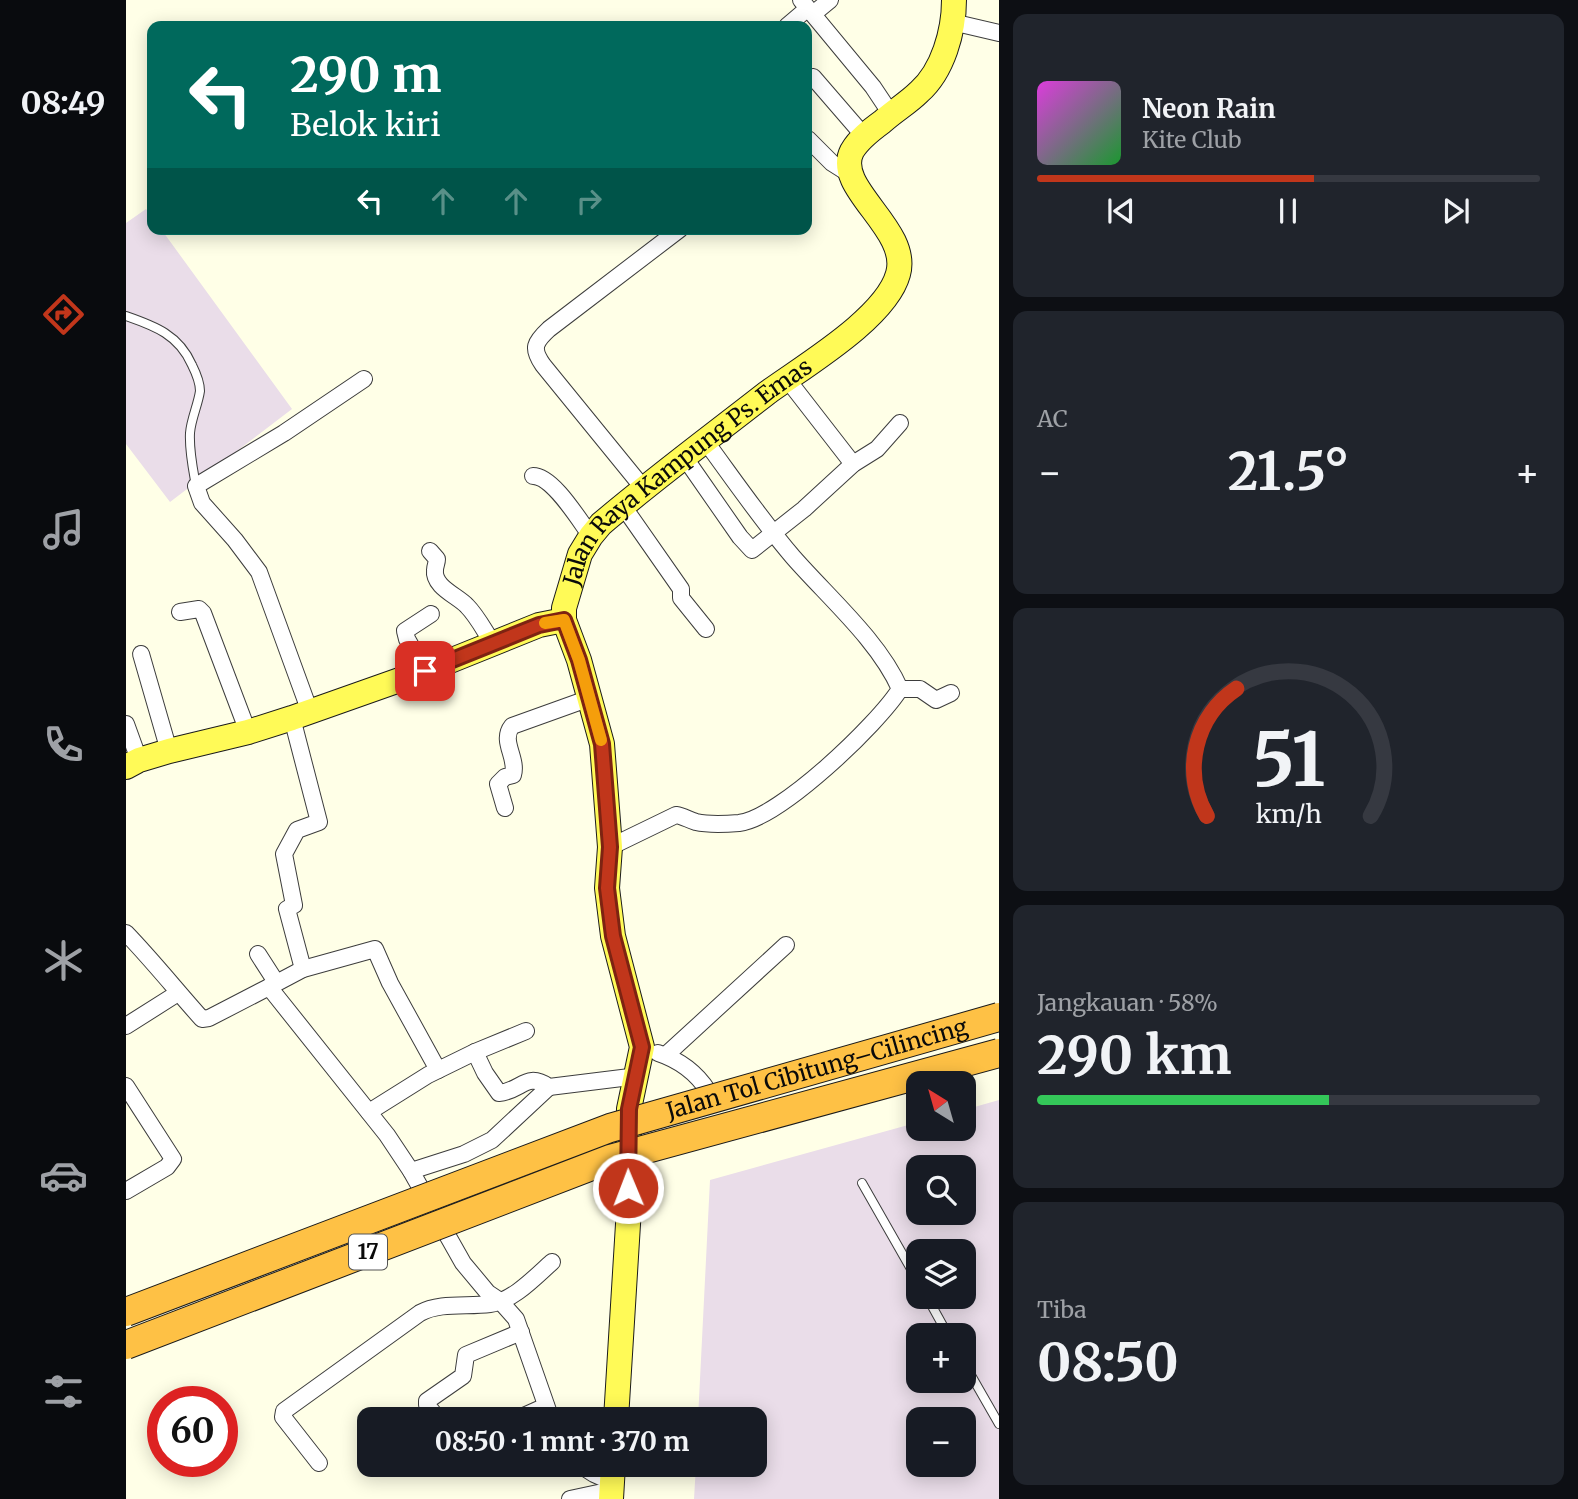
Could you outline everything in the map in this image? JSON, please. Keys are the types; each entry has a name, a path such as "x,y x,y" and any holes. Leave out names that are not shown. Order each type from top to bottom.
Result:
{"highway":[{"name":"Jalan Tol Cibitung–Cilincing","path":"126,1312 610,1128 999,1017"},
{"name":"Jalan Tol Cibitung–Cilincing","path":"126,1345 610,1159 999,1053"}],"main road":[{"path":"851,175 850,157 864,136 928,83 941,59 953,11"},
{"name":"Jalan Raya Kampung Ps. Emas","path":"132,764 169,751 248,732 301,715 425,671 539,625 564,620 570,585 580,554 590,536 643,489 875,311 893,288 901,257 898,248 851,175"},
{"path":"564,620 602,744 610,847 607,888 613,936 642,1047 629,1109 629,1208 617,1407"}],"street":[{"path":"793,21 807,8 830,0"},
{"path":"807,8 873,87 891,114"},
{"path":"953,11 997,32"},
{"path":"813,77 864,136"},
{"path":"812,143 832,163 851,175"},
{"path":"643,489 543,365 536,354 536,346 539,338 549,329 672,235"},
{"path":"303,969 287,909 294,905 284,854 297,830 319,822 301,715 259,572 202,503 196,486 284,433 364,379"},
{"path":"787,379 853,464"},
{"path":"685,458 752,550 853,464 877,449 900,423"},
{"path":"706,442 774,534 861,632 900,690"},
{"path":"533,476 540,476 555,489 590,536"},
{"path":"623,506 681,589 681,598 706,629"},
{"path":"430,551 437,559 436,575 440,583 453,597 467,606 480,621 492,642"},
{"path":"180,612 199,609 203,613 248,732"},
{"path":"425,671 405,631 431,614"},
{"path":"141,654 169,751"},
{"path":"610,847 676,815 706,824 738,823 766,813 810,782 861,733 900,690 920,689 936,700 951,693"},
{"path":"505,808 498,784 513,775 515,770 507,738 508,731 512,726 590,698"},
{"path":"126,724 132,764"},
{"path":"126,933 160,968 201,1019 209,1018 303,969 375,949 390,983 438,1070"},
{"path":"666,1055 786,945"},
{"path":"258,954 272,984 411,1171 463,1263 488,1293 500,1301 516,1319 546,1407"},
{"path":"126,1026 178,993"},
{"path":"369,1112 438,1070 526,1031"},
{"path":"642,1047 666,1055 694,1072 708,1091"},
{"path":"475,1052 499,1093 505,1093 533,1079 549,1087"},
{"path":"411,1171 464,1154 492,1140 549,1087 638,1076"},
{"path":"126,1086 173,1159 167,1167 128,1185"},
{"path":"319,1463 283,1417 284,1411 385,1336 428,1309 500,1301 526,1285 552,1262"},
{"path":"429,1407 427,1401 463,1376 466,1355 521,1332"},
{"path":"570,1499 612,1484"}],"lane":[{"path":"126,316 158,327 175,339 197,374 200,390 190,429 196,486"},
{"path":"862,1183 906,1260"},
{"path":"976,1384 999,1424"}],"shaded area":[{"path":"146,209 147,235 165,235 292,409 170,502 126,444 126,223"},
{"path":"999,1100 999,1499 694,1499 695,1477 767,1477 767,1407 699,1407 710,1180 906,1126 906,1141 976,1141 976,1107"}],"slow traffic":[{"path":"545,623 564,620 579,660 601,740"}],"route":[{"path":"425,671 492,642 539,625 564,620 579,660 602,744 610,847 607,888 613,936 642,1047 629,1109 628,1188"}]}
